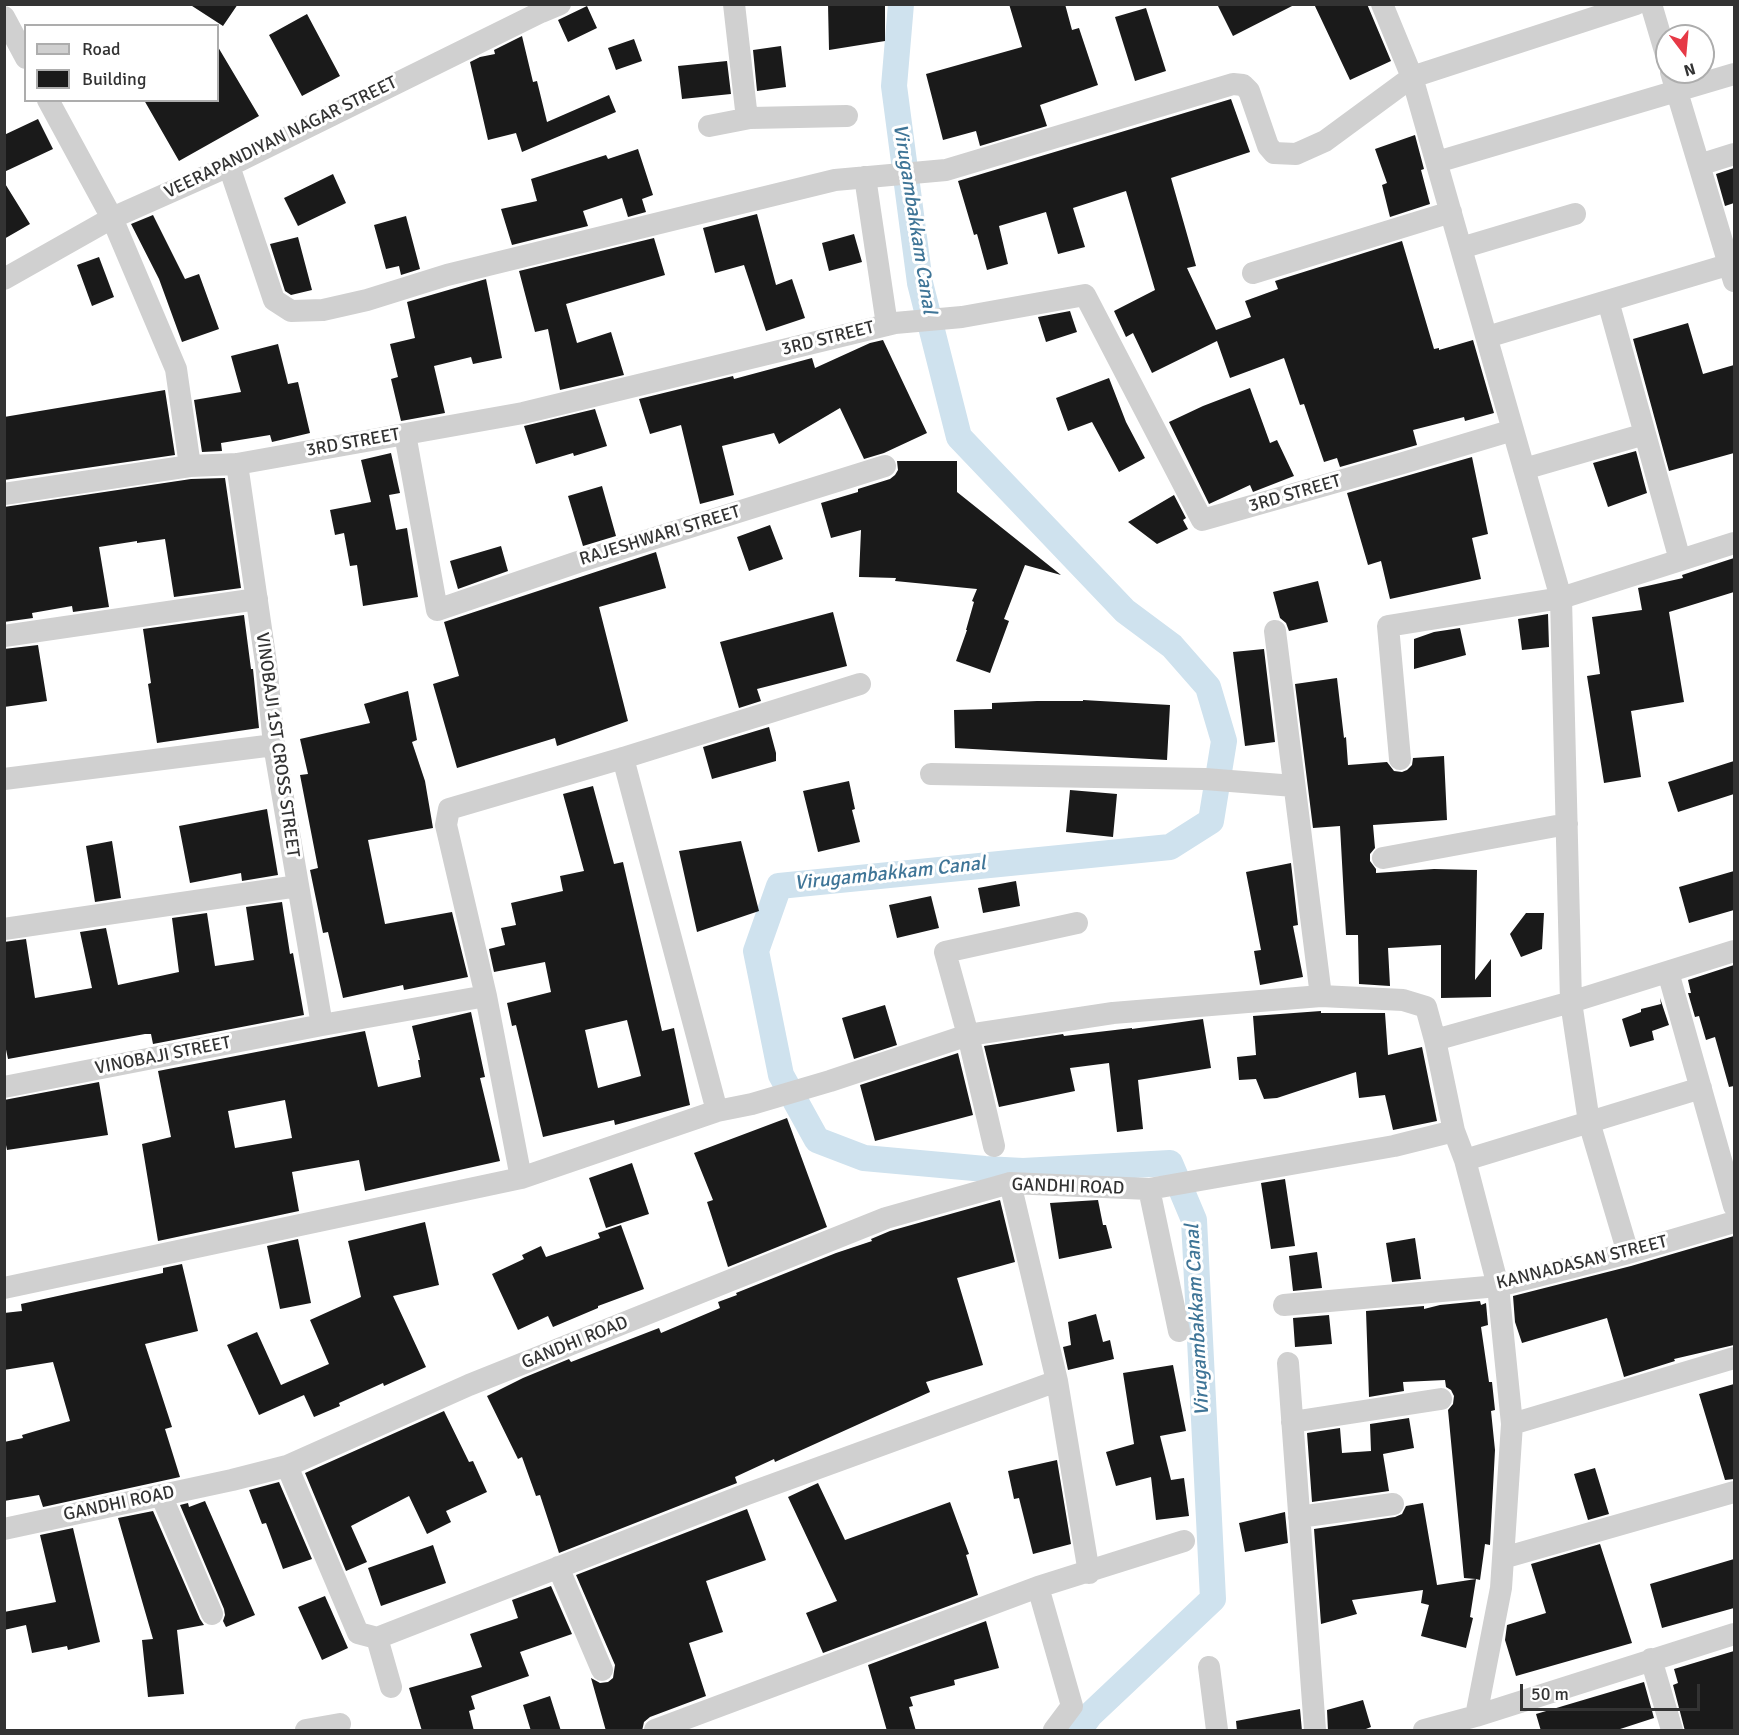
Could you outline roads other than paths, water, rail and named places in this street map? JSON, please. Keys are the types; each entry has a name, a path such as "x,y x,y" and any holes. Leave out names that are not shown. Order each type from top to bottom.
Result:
{"street":[{"name":"VEERAPANDIYAN NAGAR STREET","path":"4,279 112,218 229,166 560,4"},
{"path":"734,4 746,110 750,118"},
{"path":"1382,4 1412,77 1561,598 1571,1002 1589,1122 1628,1253"},
{"path":"229,166 274,300 291,311 322,310 367,300 470,270 835,180 946,170 1233,84 1243,85 1249,91 1268,146 1274,153 1296,154 1325,141 1412,77 1636,4"},
{"path":"1651,4 1657,24"},
{"path":"5,20 24,54"},
{"path":"1715,76 1734,74"},
{"path":"1437,162 1665,84"},
{"path":"1486,337 1608,301 1733,270 1675,84"},
{"path":"49,102 112,218 176,369 190,466"},
{"path":"709,126 750,118 847,116"},
{"path":"1699,165 1734,154"},
{"path":"874,176 891,324"},
{"path":"1253,273 1451,212"},
{"path":"1461,248 1575,214"},
{"name":"3RD STREET","path":"4,494 190,466 237,464 523,413 891,324 962,317 1085,295 1202,520 1403,464 1513,430"},
{"path":"1608,301 1680,560"},
{"name":"RAJESHWARI STREET","path":"405,434 437,610 578,562 885,466"},
{"path":"1524,469 1645,434"},
{"name":"VINOBAJI 1ST CROSS STREET","path":"237,464 257,599 274,745 322,1025"},
{"path":"1400,759 1388,626 1561,598 1734,543"},
{"path":"4,636 257,599"},
{"path":"1275,631 1321,996"},
{"path":"521,1178 486,996 446,825 449,809 623,758 860,684"},
{"path":"4,779 274,745"},
{"path":"623,758 717,1111"},
{"path":"931,774 1205,779 1294,786"},
{"path":"1383,858 1567,824"},
{"path":"4,929 298,886"},
{"path":"994,1146 968,1035 945,952 1077,923"},
{"path":"1435,1040 1571,1002 1734,951"},
{"path":"1668,972 1734,1206"},
{"name":"VINOBAJI STREET","path":"4,1087 322,1025 486,996"},
{"path":"4,1287 521,1178 717,1111 752,1104 830,1081 968,1035 1113,1013 1321,996 1403,1000 1426,1007 1454,1131 1465,1160 1498,1286 1512,1424 1501,1588 1476,1716"},
{"path":"1465,1160 1701,1088"},
{"name":"GANDHI ROAD","path":"4,1529 287,1466 470,1385 886,1218 1010,1183 1149,1190 1222,1175 1394,1146 1454,1131"},
{"path":"1010,1183 1057,1381 1089,1573"},
{"path":"1149,1190 1179,1331"},
{"name":"KANNADASAN STREET","path":"1284,1305 1498,1286 1628,1253 1734,1222"},
{"path":"1512,1424 1734,1358"},
{"path":"1288,1363 1315,1731"},
{"path":"287,1466 358,1633 377,1638 747,1494 1057,1381"},
{"path":"1292,1422 1441,1399"},
{"path":"1503,1558 1734,1491"},
{"path":"161,1495 212,1614"},
{"path":"1299,1517 1393,1504"},
{"path":"655,1731 1038,1587 1089,1573 1184,1541"},
{"path":"558,1567 602,1670"},
{"path":"1038,1587 1072,1706 1054,1731"},
{"path":"1424,1731 1734,1634"},
{"path":"377,1638 391,1687"},
{"path":"1651,1659 1672,1731"},
{"path":"1209,1667 1217,1731"},
{"path":"306,1731 340,1724"}],"waterway":[{"name":"Virugambakkam Canal","path":"901,4 894,86 920,283 959,437 1125,611 1172,646 1208,687 1224,741 1211,821 1170,847 779,886 756,951 781,1075 817,1140 864,1158 985,1169 1023,1171 1170,1163 1194,1220 1213,1599 1090,1715 1079,1730"}]}
